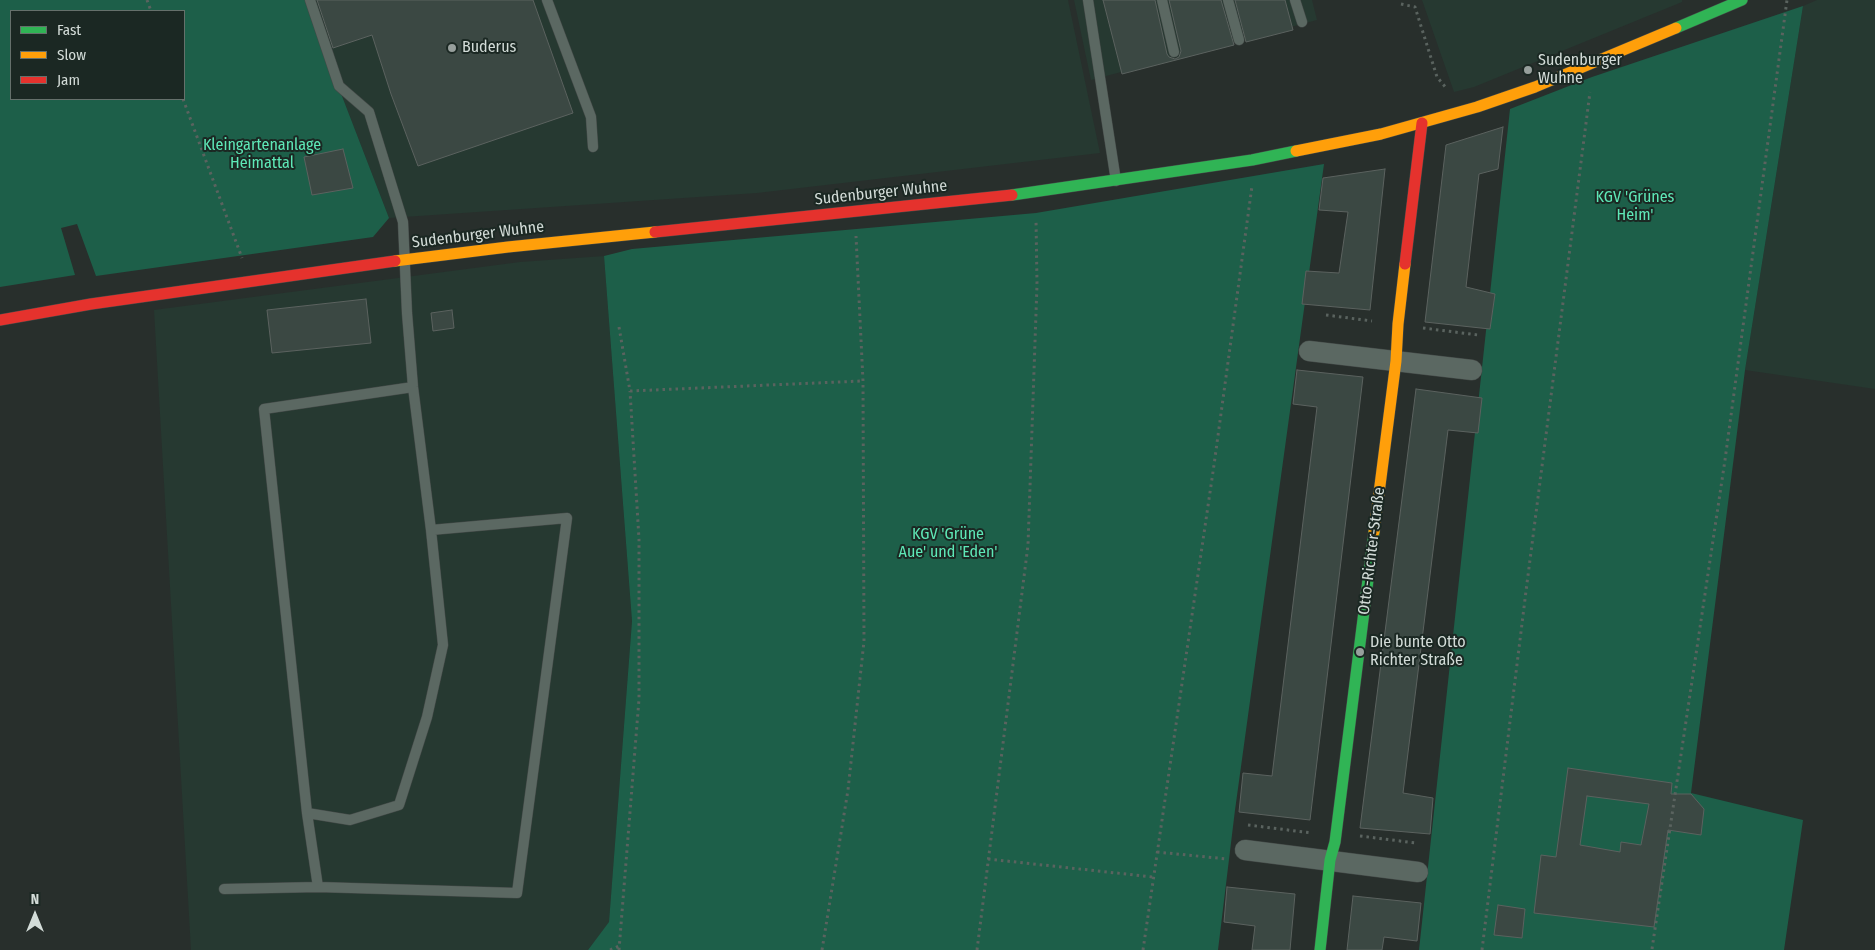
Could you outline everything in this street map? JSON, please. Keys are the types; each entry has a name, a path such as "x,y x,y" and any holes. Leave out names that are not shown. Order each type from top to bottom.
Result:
{"main road":[{"name":"Sudenburger Wuhne","path":"0,320 91,304 508,247 982,200 1116,182 1299,151 1422,124 1535,87 1742,0"},
{"name":"Otto-Richter-Straße","path":"1320,950 1330,860 1338,821 1396,361 1398,324 1422,124"}],"street":[{"path":"1309,351 1472,370"},
{"path":"1237,854 1330,860 1418,872"}],"lane":[{"path":"307,813 350,820 399,805 427,717 443,644 431,530 412,387 403,222 369,112 339,86 310,0"},
{"path":"547,0 590,117 593,147"},
{"path":"1088,0 1116,182"},
{"path":"1162,0 1174,52"},
{"path":"1228,0 1239,40"},
{"path":"1296,0 1302,22"},
{"path":"318,887 307,813 264,409 412,387"},
{"path":"224,889 318,887 517,893 567,518 431,530"}],"path":[{"path":"1652,949 1725,460 1787,0"},
{"path":"1401,4 1415,6 1436,77 1448,90"},
{"path":"1482,950 1590,87"},
{"path":"183,100 242,256"},
{"path":"1143,950 1214,465 1252,185"},
{"path":"976,950 1028,545 1036,294 1036,213"},
{"path":"822,950 848,790 864,641 863,381 856,229"},
{"path":"610,950 619,948 639,699 639,539 630,391 619,327"},
{"path":"630,391 863,381"},
{"path":"1338,821 1357,822 1354,836 1416,843"},
{"path":"1248,825 1317,834"},
{"path":"1157,852 1237,854"},
{"path":"988,858 1153,877"}],"shaded area":[{"path":"305,0 1068,0 1100,153 757,193 389,218"},
{"path":"1074,0 1312,0 1317,20 1091,80"},
{"path":"1422,0 1682,0 1682,2 1474,87 1454,92"},
{"path":"1817,0 1875,0 1875,389 1745,370 1803,6"},
{"path":"604,256 632,621 609,923 588,950 191,950 154,310 520,262"}],"green space":[{"name":"Kleingartenanlage Heimattal","path":"0,0 305,0 389,218 373,237 96,276 77,224 61,228 75,275 0,287"},
{"name":"KGV 'Grünes Heim'","path":"1803,6 1745,370 1691,793 1803,820 1784,950 1419,950 1510,109 1592,77"},
{"name":"KGV 'Grüne Aue' und 'Eden'","path":"1324,164 1235,810 1218,950 588,950 609,922 632,621 604,256 632,249 1036,213"}],"building":[{"path":"317,0 533,0 573,113 418,166 391,94 372,35 333,48"},
{"path":"1103,0 1155,0 1167,54 1175,59 1179,57 1181,51 1169,0 1221,0 1234,45 1122,74"},
{"path":"1235,0 1285,0 1293,30 1246,42"},
{"path":"1503,127 1498,169 1479,174 1466,287 1495,294 1490,329 1425,322 1446,145"},
{"path":"343,149 353,188 312,195 304,157"},
{"path":"1385,169 1370,310 1302,304 1306,271 1339,273 1348,212 1319,210 1323,178"},
{"path":"366,299 371,343 272,353 267,310"},
{"path":"452,310 454,328 433,331 431,313"},
{"path":"1297,370 1363,377 1310,820 1239,812 1243,773 1272,776 1317,407 1293,404"},
{"path":"1416,389 1482,398 1478,433 1448,430 1403,793 1433,798 1430,834 1360,828"},
{"path":"1568,768 1672,783 1671,794 1691,794 1704,809 1701,835 1668,830 1654,927 1534,913 1541,855 1556,857","holes":["1587,796 1649,804 1641,845 1621,842 1620,852 1580,845"]},
{"path":"1227,887 1295,894 1290,950 1252,950 1255,926 1224,922"},
{"path":"1353,896 1421,903 1417,941 1384,937 1382,950 1347,950"},
{"path":"1498,905 1525,909 1522,938 1494,935"}],"traffic: fast":[{"path":"1676,28 1742,0"},
{"path":"1012,195 1252,160 1296,151"},
{"path":"1320,950 1330,860 1335,842 1374,532"}],"traffic: slow":[{"path":"1296,151 1381,134 1477,107 1535,87 1676,28"},
{"path":"395,261 655,232"},
{"path":"1374,532 1396,361 1405,264"}],"traffic: jam":[{"path":"1405,264 1422,123"},
{"path":"655,232 1012,195"},
{"path":"0,320 91,304 395,261"}],"place":[{"name":"Buderus","path":"452,48"},
{"name":"Sudenburger Wuhne","path":"1528,70"},
{"name":"Die bunte Otto Richter Straße","path":"1360,652"}]}
